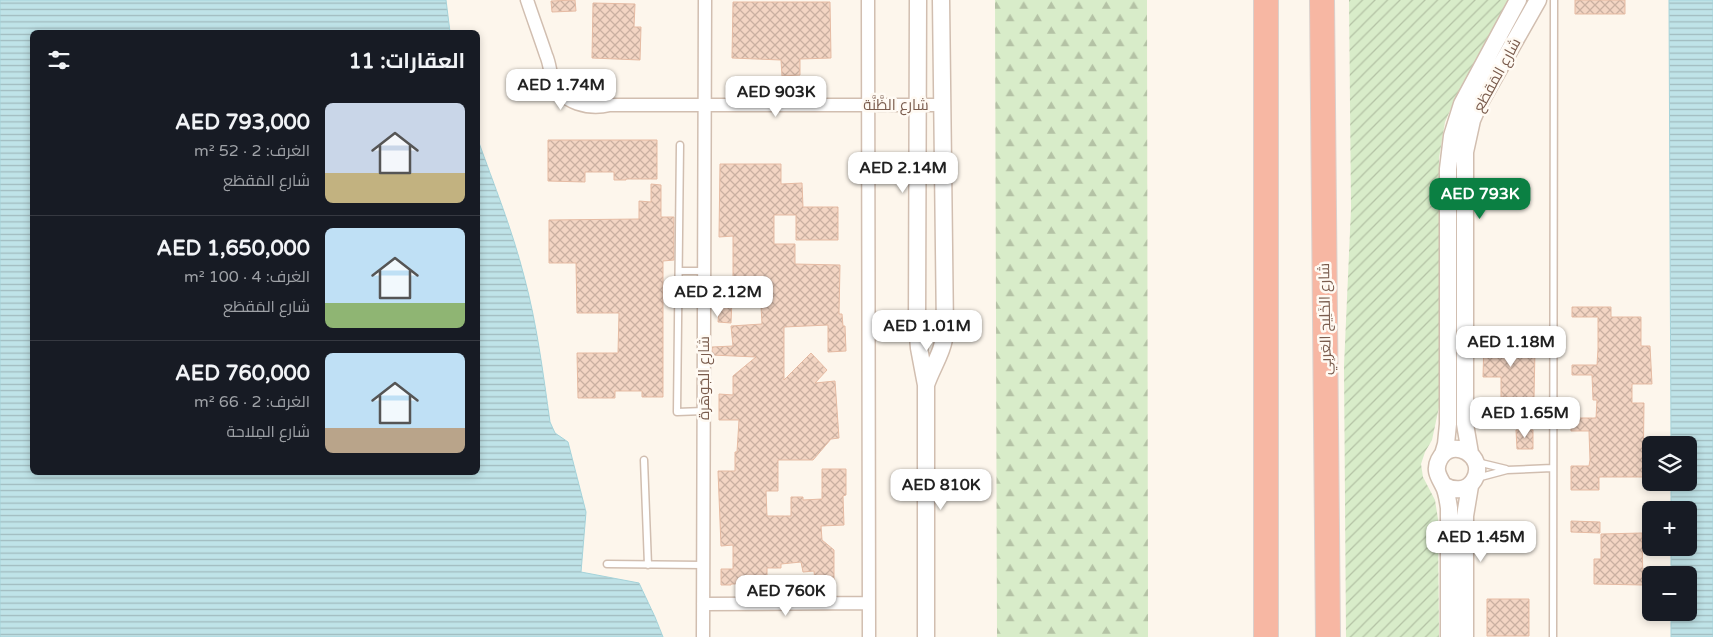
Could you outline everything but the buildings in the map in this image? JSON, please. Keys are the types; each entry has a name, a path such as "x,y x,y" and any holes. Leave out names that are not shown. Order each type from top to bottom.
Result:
{"highway":[{"path":"1266,0 1266,637"},
{"name":"شارع الخَلِيج العَربِي","path":"1322,0 1328,637"}],"street":[{"name":"شارع الظَّنَّة","path":"527,0 550,64 573,92 610,104 941,105"},
{"name":"شارع الجَوهَرة","path":"703,637 705,0"},
{"path":"868,0 869,637"},
{"path":"918,0 918,342 926,385 926,637"},
{"path":"926,385 931,369 943,344 945,322 941,0"},
{"name":"شارع المَقطَع","path":"1443,454 1448,424 1448,169 1451,144 1462,104 1518,0"},
{"name":"شارع المَقطَع","path":"1473,457 1465,424 1465,152 1472,120 1479,104 1538,0"},
{"path":"918,316 924,331 930,336 938,335 945,322"},
{"path":"1449,637 1449,508 1443,485 1438,478 1436,469 1438,461 1443,454 1449,450 1456,449 1473,457 1478,467 1472,482 1465,516 1465,637"},
{"path":"1443,485 1456,490 1472,482"},
{"path":"703,604 868,603"}],"lane":[{"path":"1553,637 1554,0"},
{"path":"680,146 677,412 704,411"},
{"path":"679,271 705,271"},
{"path":"1473,457 1507,470"},
{"path":"644,460 648,565"},
{"path":"1472,482 1507,470 1552,468"},
{"path":"607,564 703,565"}],"green space":[{"path":"995,0 1147,0 1148,637 997,637"},
{"path":"1349,0 1509,0 1456,97 1445,122 1439,158 1439,407 1432,440 1421,464 1423,477 1435,500 1438,519 1439,637 1346,637 1344,366 1351,209"}],"water":[{"path":"0,0 446,0 450,30 30,30 30,475 480,475 480,146 508,224 529,294 550,422 555,433 568,442 586,512 581,572 639,583 663,637 0,637"},
{"path":"1669,0 1713,0 1713,637 1671,637 1671,621 1697,621 1697,566 1671,566 1671,556 1697,556 1697,501 1671,501 1671,491 1697,491 1697,436 1671,436"}]}
